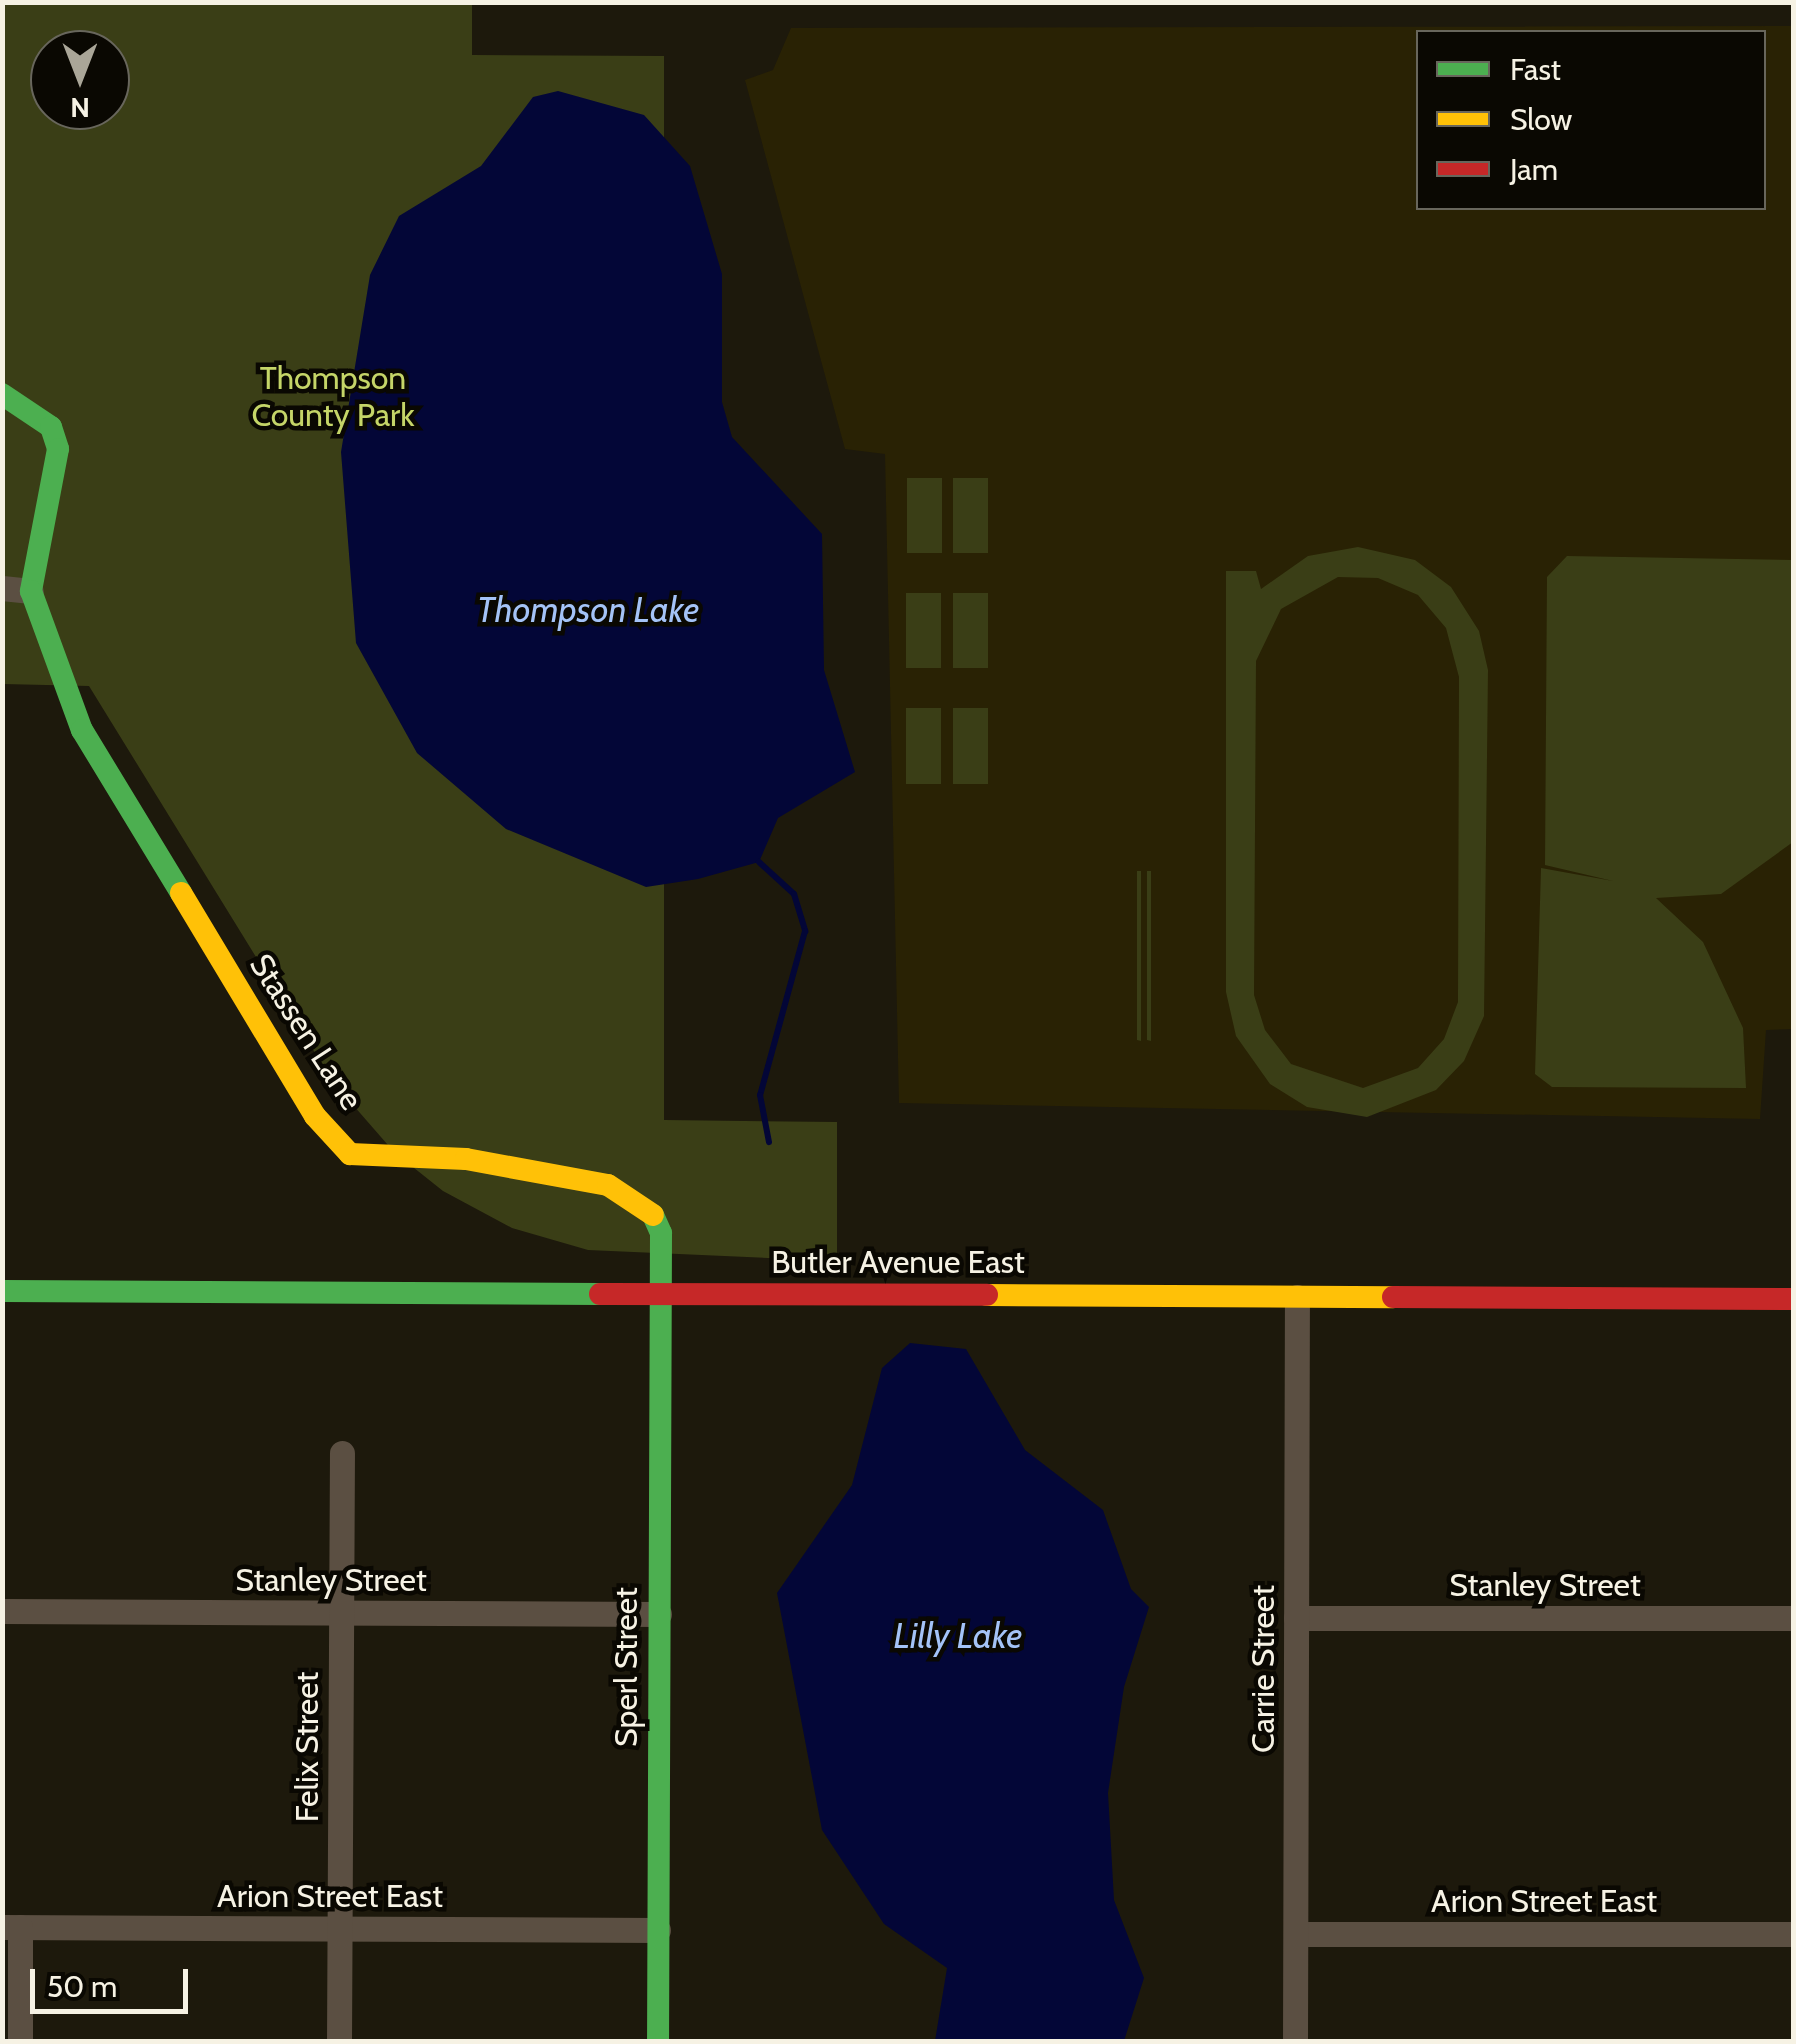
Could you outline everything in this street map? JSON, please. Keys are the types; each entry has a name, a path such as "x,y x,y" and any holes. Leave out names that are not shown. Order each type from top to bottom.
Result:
{"street":[{"path":"2,394 50,427 58,450 31,591 2,588"},
{"name":"Stassen Lane","path":"31,591 82,730 315,1116 350,1154 496,1163 634,1198 661,1233 659,1293"},
{"name":"Butler Avenue East","path":"2,1291 1794,1299"},
{"name":"Sperl Street","path":"658,2042 659,1293"},
{"name":"Carrie Street","path":"1296,1298 1296,2042"},
{"name":"Felix Street","path":"338,2042 342,1453"},
{"name":"Stanley Street","path":"2,1611 658,1614"},
{"name":"Stanley Street","path":"1296,1618 1794,1618"},
{"path":"11,1927 20,2042"},
{"name":"Arion Street East","path":"11,1927 658,1930"},
{"name":"Arion Street East","path":"1296,1934 1794,1934"}],"shaded area":[{"path":"1793,26 1794,1029 1766,1030 1760,1119 899,1103 885,454 845,449 745,80 773,70 791,28"}],"green space":[{"name":"Thompson County Park","path":"3,3 472,3 472,55 664,56 664,1120 837,1122 837,1261 588,1250 512,1228 443,1191 394,1152 333,1082 89,686 3,684"},
{"path":"907,478 942,478 942,553 907,553"},
{"path":"953,478 988,478 988,553 953,553"},
{"path":"1358,547 1415,560 1451,587 1479,631 1488,670 1484,1016 1464,1061 1436,1090 1367,1117 1307,1107 1270,1084 1236,1036 1226,992 1226,571 1256,571 1261,589 1308,556","holes":["1338,577 1378,578 1418,595 1446,628 1459,677 1458,1002 1444,1039 1418,1068 1363,1088 1291,1064 1265,1030 1254,995 1256,661 1281,609"]},
{"path":"1567,556 1793,560 1793,842 1721,894 1656,898 1703,942 1743,1028 1746,1088 1552,1087 1535,1074 1541,868 1613,881 1545,865 1547,577"},
{"path":"906,593 941,593 941,668 906,668"},
{"path":"953,593 988,593 988,668 953,668"},
{"path":"906,708 941,708 941,784 906,784"},
{"path":"953,708 988,708 988,784 953,784"},
{"path":"1137,871 1141,871 1141,1041 1137,1040"},
{"path":"1147,871 1151,871 1151,1041 1147,1040"}],"water":[{"name":"Thompson Lake","path":"558,91 644,115 690,166 722,274 722,402 732,437 822,534 824,670 855,772 778,818 759,862 698,879 646,887 506,829 417,753 356,643 341,452 370,275 399,216 481,166 533,97"},
{"name":"Lilly Lake","path":"910,1343 966,1349 1025,1450 1103,1510 1131,1589 1149,1607 1124,1687 1108,1793 1114,1900 1144,1978 1124,2041 935,2041 947,1968 884,1924 822,1830 777,1593 852,1485 882,1368"}],"waterway":[{"path":"759,862 794,894 805,931 760,1095 769,1142"}],"traffic: fast":[{"path":"2,394 51,427 58,449 31,591 82,730 181,893"},
{"path":"653,1215 661,1233 658,2042"},
{"path":"2,1291 600,1294"}],"traffic: slow":[{"path":"181,893 315,1116 350,1154 466,1159 608,1185 653,1215"},
{"path":"987,1295 1393,1297"}],"traffic: jam":[{"path":"600,1294 987,1295"},
{"path":"1393,1297 1794,1299"}]}
